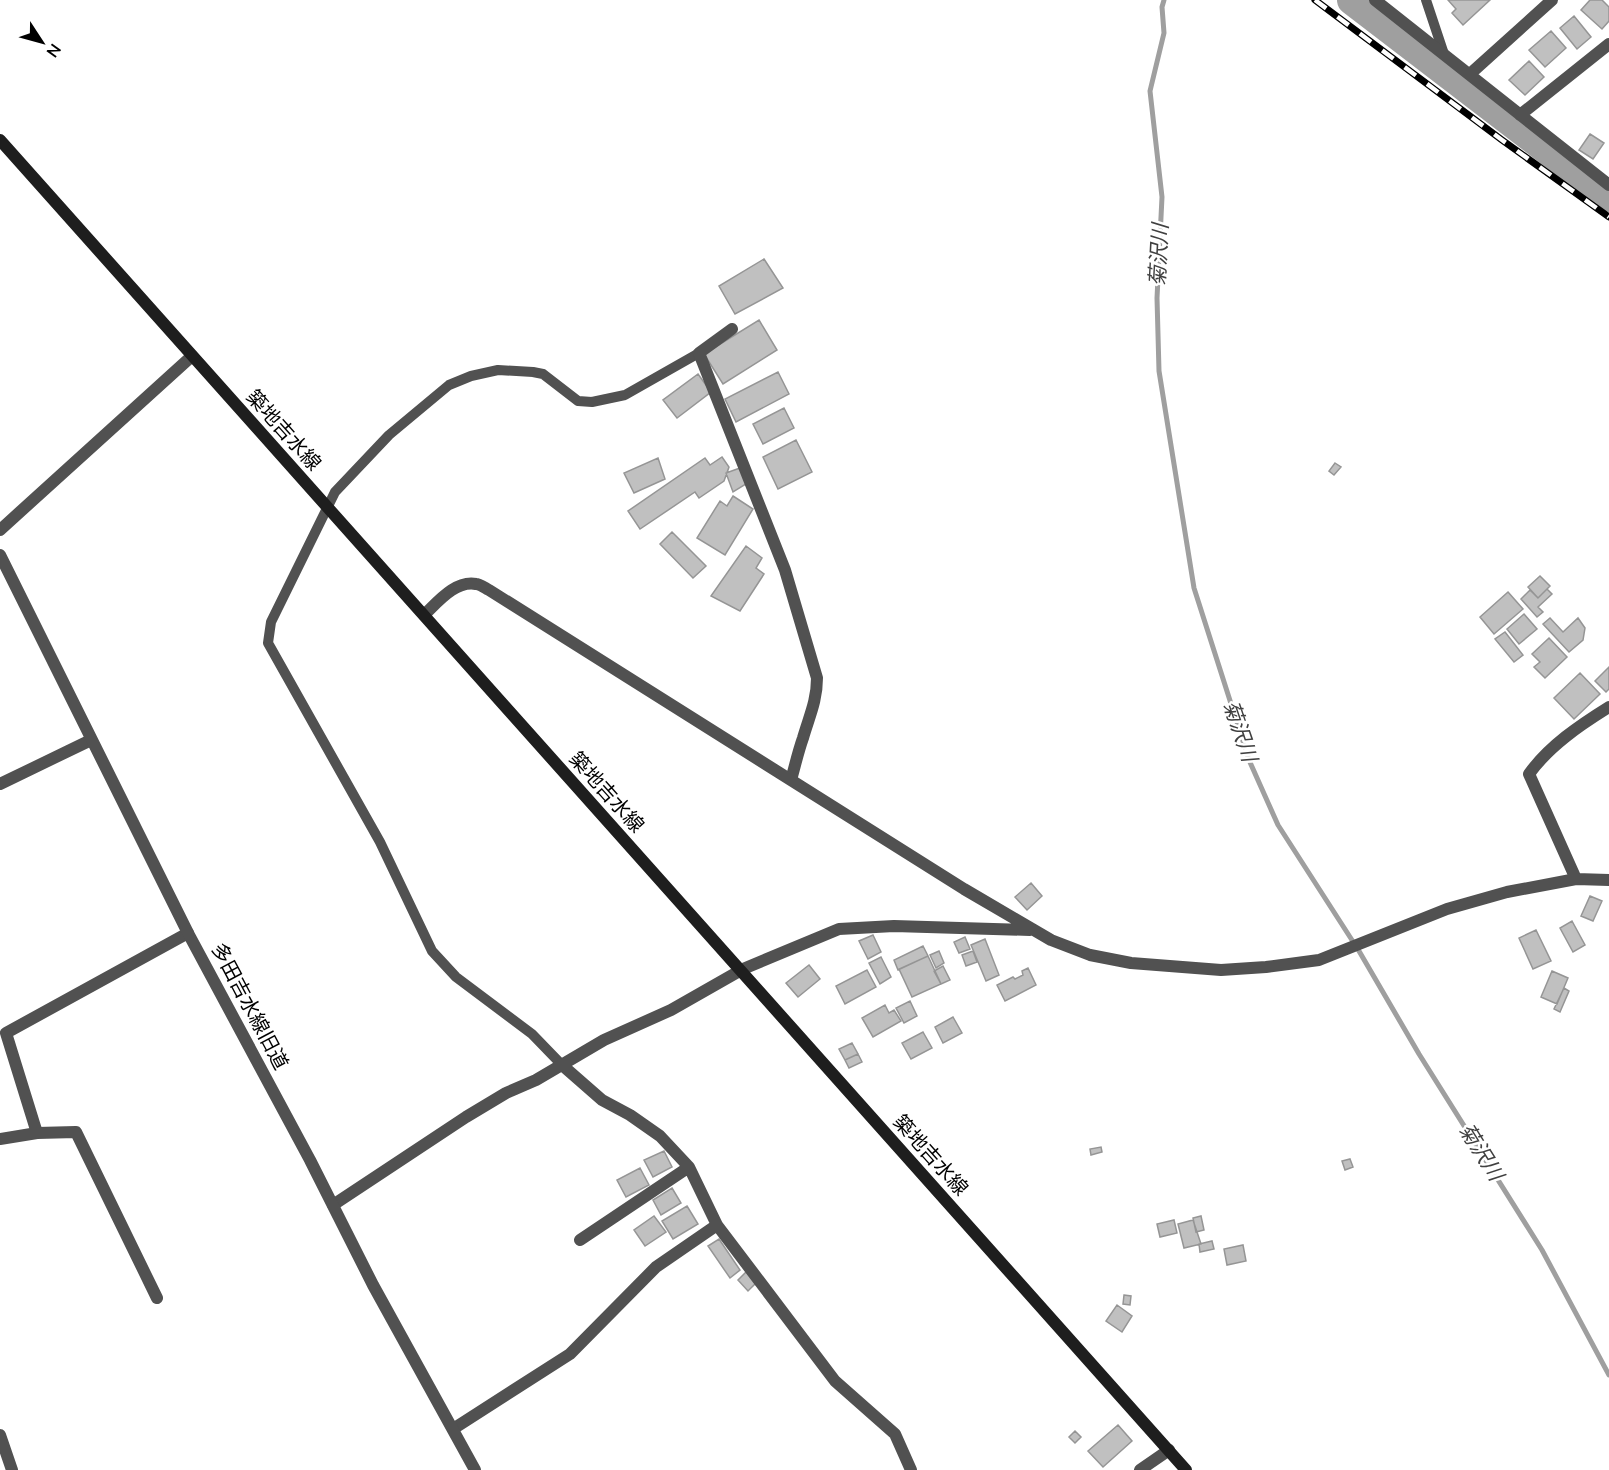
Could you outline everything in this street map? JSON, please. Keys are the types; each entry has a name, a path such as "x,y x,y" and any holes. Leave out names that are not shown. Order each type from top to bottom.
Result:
{"main road":[{"name":"築地吉水線","path":"0,140 1186,1470"}],"street":[{"path":"1375,0 1609,185"},
{"path":"1470,74 1552,0"},
{"path":"1520,115 1609,44"},
{"path":"732,329 699,353 785,570 817,678 814,708 791,780"},
{"path":"0,530 192,356"},
{"name":"多田吉水線旧道","path":"0,555 188,933 333,1205 373,1285 475,1470"},
{"path":"424,615 451,590 463,585 476,584 489,590 1031,930 1089,955 1131,963 1221,970 1319,960 1447,909 1506,892 1576,879 1609,880"},
{"path":"1576,879 1529,774 1541,757 1588,720 1609,707"},
{"path":"0,784 91,740"},
{"path":"333,1205 506,1093 536,1080 604,1040 671,1010 740,971 838,929 894,926 1031,930"},
{"path":"37,1133 6,1033 188,933"},
{"path":"562,1065 602,1100 630,1115 660,1136 689,1167 717,1225 835,1381 895,1434 911,1470"},
{"path":"0,1139 37,1133 76,1132 157,1298"},
{"path":"580,1240 689,1167"},
{"path":"453,1429 570,1354 656,1267 717,1225"},
{"path":"0,1435 12,1470"},
{"path":"1140,1470 1168,1450"}],"lane":[{"path":"1426,0 1444,54"},
{"path":"562,1065 532,1035 456,977 432,951 380,842 268,643 271,622 335,492 389,435 449,385 471,376 498,370 533,372 543,374 578,401 592,402 625,395 699,353"}],"building":[{"path":"1448,0 1490,0 1463,25 1452,13 1456,9"},
{"path":"1590,0 1602,0 1609,7 1609,21 1602,29 1581,10"},
{"path":"1574,16 1591,37 1577,49 1560,28"},
{"path":"1551,31 1566,48 1545,67 1529,50"},
{"path":"1529,61 1544,77 1525,95 1509,80"},
{"path":"1590,134 1604,143 1593,159 1579,150"},
{"path":"764,259 783,288 735,314 719,286"},
{"path":"759,320 777,350 723,384 704,354"},
{"path":"778,372 789,394 736,422 725,399"},
{"path":"698,374 711,392 677,418 663,400"},
{"path":"784,408 794,428 763,444 753,424"},
{"path":"796,440 812,472 778,489 763,457"},
{"path":"722,457 729,467 724,481 699,498 695,492 640,529 628,511 705,458 710,465"},
{"path":"658,458 665,479 634,493 624,473"},
{"path":"1335,463 1341,467 1334,475 1329,471"},
{"path":"740,468 746,484 733,492 726,473"},
{"path":"733,496 753,509 725,555 697,538 720,501 727,506"},
{"path":"672,532 706,566 693,578 660,544"},
{"path":"746,546 762,558 756,568 764,574 740,611 711,596"},
{"path":"1540,576 1550,586 1538,598 1528,587"},
{"path":"1547,589 1552,594 1538,607 1543,612 1537,617 1521,599 1530,590 1538,598"},
{"path":"1508,592 1523,609 1494,634 1480,617"},
{"path":"1524,614 1537,629 1519,644 1507,629"},
{"path":"1550,618 1563,632 1578,618 1585,628 1583,640 1569,652 1543,624"},
{"path":"1505,632 1523,655 1514,662 1495,639"},
{"path":"1549,638 1567,657 1545,678 1534,667 1540,662 1532,654"},
{"path":"1609,667 1609,689 1606,692 1595,681"},
{"path":"1580,673 1600,694 1574,719 1554,698"},
{"path":"1031,883 1042,896 1027,910 1015,897"},
{"path":"1590,896 1602,901 1593,921 1581,916"},
{"path":"1572,921 1585,945 1573,952 1560,928"},
{"path":"1536,930 1551,961 1533,969 1519,938"},
{"path":"873,935 881,952 868,959 859,941"},
{"path":"965,937 970,949 959,953 954,942"},
{"path":"985,939 999,975 986,981 971,945"},
{"path":"923,946 928,956 898,970 894,960"},
{"path":"939,951 944,963 936,968 930,955"},
{"path":"973,951 977,962 966,966 962,955"},
{"path":"928,956 941,984 912,997 899,969"},
{"path":"881,957 891,977 880,984 869,963"},
{"path":"809,965 820,979 798,997 786,983"},
{"path":"943,966 950,980 941,984 934,971"},
{"path":"1028,968 1036,985 1005,1001 997,985 1023,975 1022,971"},
{"path":"867,970 876,987 845,1004 836,986"},
{"path":"1552,971 1568,978 1557,1004 1541,997"},
{"path":"1564,988 1569,991 1560,1012 1554,1009"},
{"path":"910,1001 917,1016 904,1023 896,1008"},
{"path":"885,1005 889,1013 894,1010 901,1021 873,1037 862,1018"},
{"path":"953,1017 962,1033 943,1043 935,1027"},
{"path":"923,1032 932,1048 911,1059 902,1043"},
{"path":"852,1043 858,1054 845,1060 839,1049"},
{"path":"858,1054 862,1062 849,1068 845,1060"},
{"path":"1101,1147 1102,1152 1091,1155 1090,1149"},
{"path":"664,1151 672,1167 653,1177 644,1160"},
{"path":"1350,1159 1353,1167 1345,1170 1342,1161"},
{"path":"640,1168 649,1185 626,1197 617,1180"},
{"path":"672,1188 681,1203 661,1215 653,1200"},
{"path":"687,1206 698,1224 673,1239 662,1221"},
{"path":"654,1216 666,1232 645,1246 634,1230"},
{"path":"1201,1216 1204,1230 1196,1232 1193,1218"},
{"path":"1174,1220 1177,1233 1160,1237 1157,1224"},
{"path":"1193,1220 1201,1244 1184,1248 1178,1224"},
{"path":"719,1239 740,1270 730,1278 708,1246"},
{"path":"1212,1241 1214,1249 1200,1252 1199,1244"},
{"path":"1243,1245 1246,1261 1227,1265 1224,1249"},
{"path":"747,1271 757,1282 748,1291 738,1280"},
{"path":"1124,1295 1131,1296 1130,1305 1123,1304"},
{"path":"1117,1305 1132,1316 1122,1332 1106,1321"},
{"path":"1118,1425 1132,1441 1103,1467 1088,1451"},
{"path":"1075,1431 1081,1437 1075,1443 1069,1437"}],"waterway":[{"name":"菊沢川","path":"1164,0 1162,7 1164,33 1150,91 1162,197 1157,298 1159,371 1194,588 1249,760 1278,825 1359,951 1419,1054 1542,1250 1609,1375"},
{"name":"菊沢川","path":"1352,0 1609,197"}],"railway":[{"path":"1315,0 1609,217"}]}
